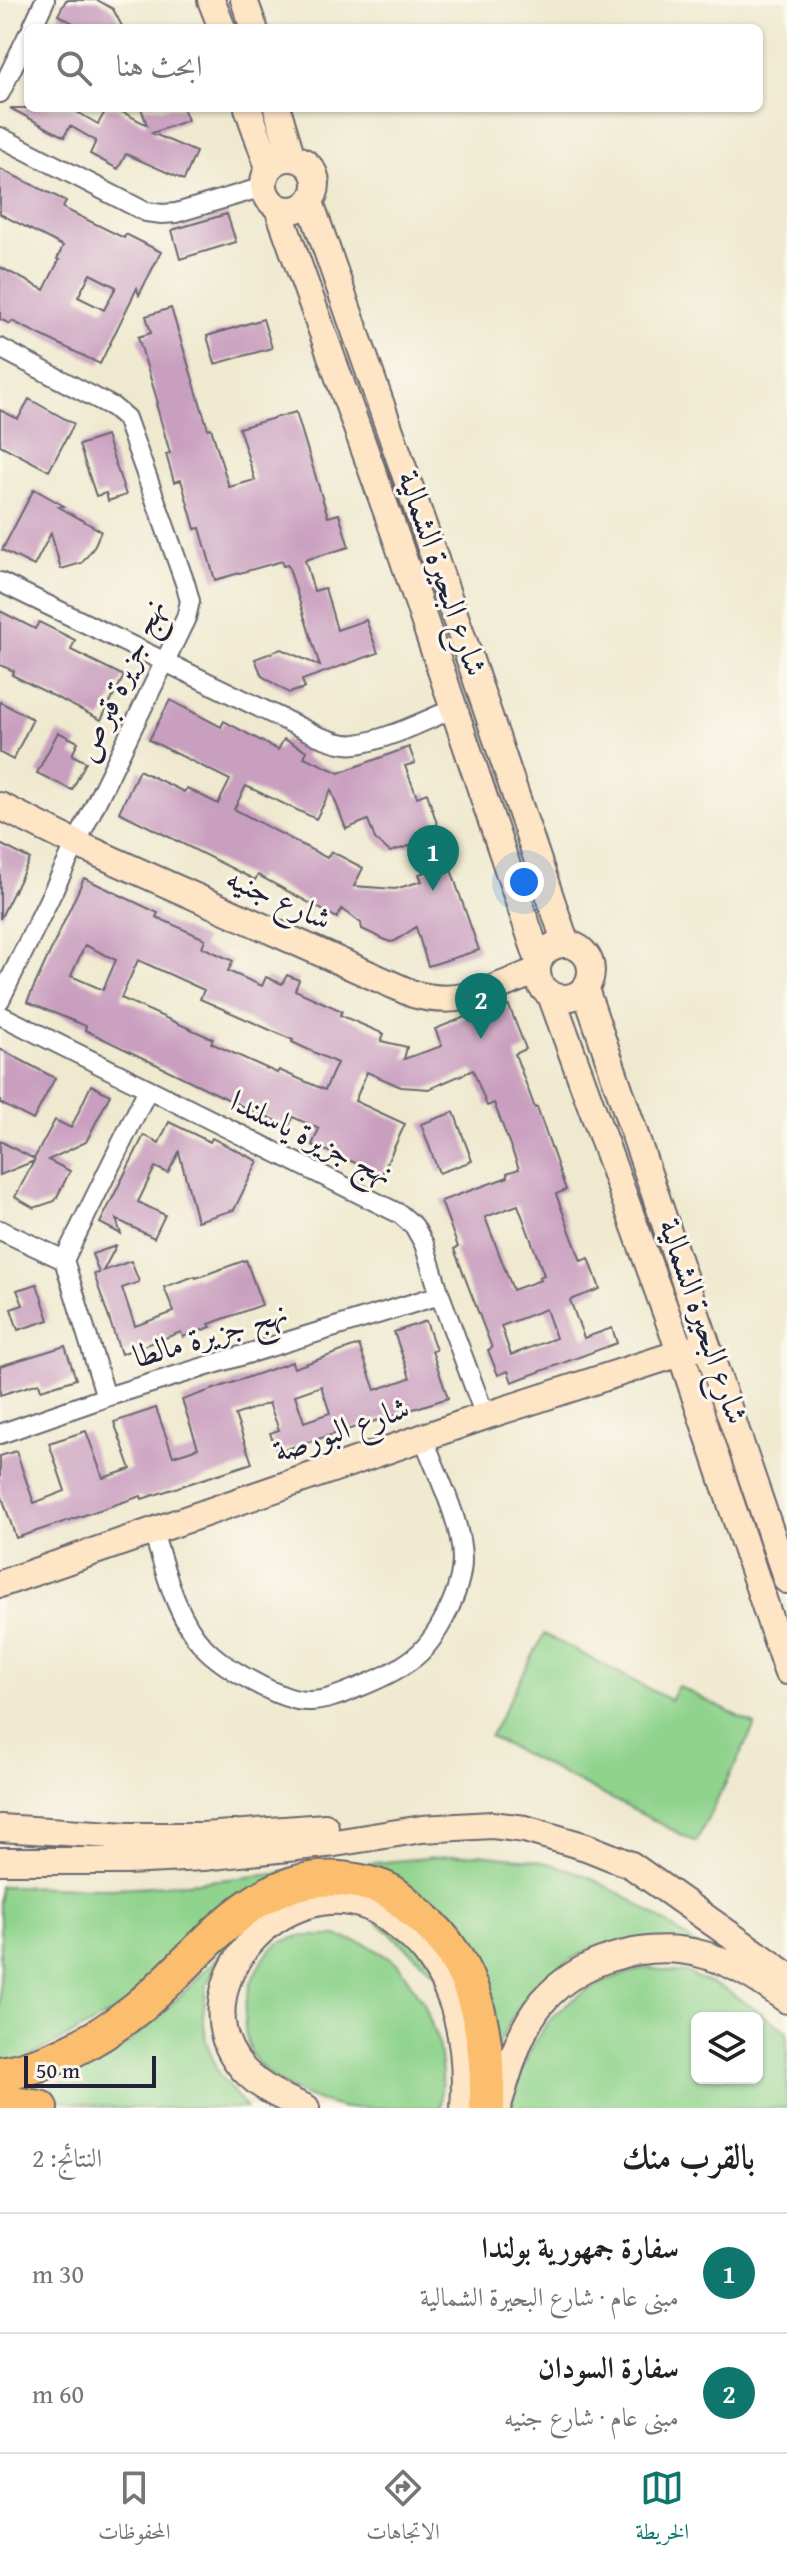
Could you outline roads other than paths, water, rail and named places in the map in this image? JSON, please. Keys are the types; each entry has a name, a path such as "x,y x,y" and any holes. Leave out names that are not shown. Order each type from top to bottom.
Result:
{"highway":[{"path":"0,2074 45,2062 100,2034 136,2009 235,1916 259,1898 282,1886 338,1878 365,1883 383,1901 428,1922 449,1946 467,1977 479,2013 488,2078 487,2108"},
{"path":"0,2102 40,2108"}],"main road":[{"path":"211,0 220,24"},
{"path":"244,0 253,24"},
{"name":"شارع البحيرة الشمالية","path":"250,112 276,180 538,966"},
{"name":"شارع البحيرة الشمالية","path":"276,180 277,112"},
{"name":"شارع البحيرة الشمالية","path":"276,180 306,163 315,174 316,188 310,202 566,944"},
{"path":"276,180 295,210 310,202"},
{"name":"شارع جنيه","path":"0,806 77,844 413,994 435,1000 460,999 538,966"},
{"path":"566,944 580,949 591,965 591,975 585,989 569,998 551,995 541,985 538,966 550,948 566,944"},
{"name":"شارع البحيرة الشمالية","path":"585,989 787,1671"},
{"name":"شارع البحيرة الشمالية","path":"551,995 787,1580"},
{"name":"شارع البورصة","path":"0,1584 485,1416 693,1350"},
{"path":"0,1828 129,1836 203,1836 326,1826 436,1811 492,1810 557,1819 597,1832 638,1851 787,1957"},
{"path":"0,1861 126,1861 203,1857 456,1826 492,1825 525,1829 586,1847 631,1865 787,1975"},
{"path":"306,2108 271,2093 243,2069 229,2045 220,2015 227,1983 237,1959 254,1937 280,1916 309,1904 343,1901 383,1901 442,1974 457,2013 464,2052 464,2108"},
{"path":"497,2108 518,2046 543,2002 576,1973 595,1963 644,1949 679,1948 722,1960 787,2000"}],"street":[{"path":"34,24 45,0"},
{"path":"0,93 24,43"},
{"path":"0,137 146,212 176,213 276,180"},
{"name":"نهج جزيرة قبرص","path":"0,348 113,407 126,418 190,601 186,618 0,1000"},
{"path":"0,582 336,742 354,745 374,740 453,709"},
{"name":"نهج جزيرة ياسلندا","path":"0,1015 400,1214 414,1226 424,1244 485,1416"},
{"path":"106,1397 64,1260 148,1089"},
{"path":"0,1230 64,1260"},
{"name":"نهج جزيرة مالطا","path":"0,1434 106,1397 440,1295"},
{"path":"152,1529 174,1596 185,1618 201,1644 220,1663 285,1696 308,1702 333,1697 376,1681 413,1660 431,1640 448,1611 457,1586 462,1561 460,1535 423,1437"}],"place":[{"name":"سفارة جمهورية بولندا","path":"433,891"},
{"name":"سفارة السودان","path":"481,1039"}]}
